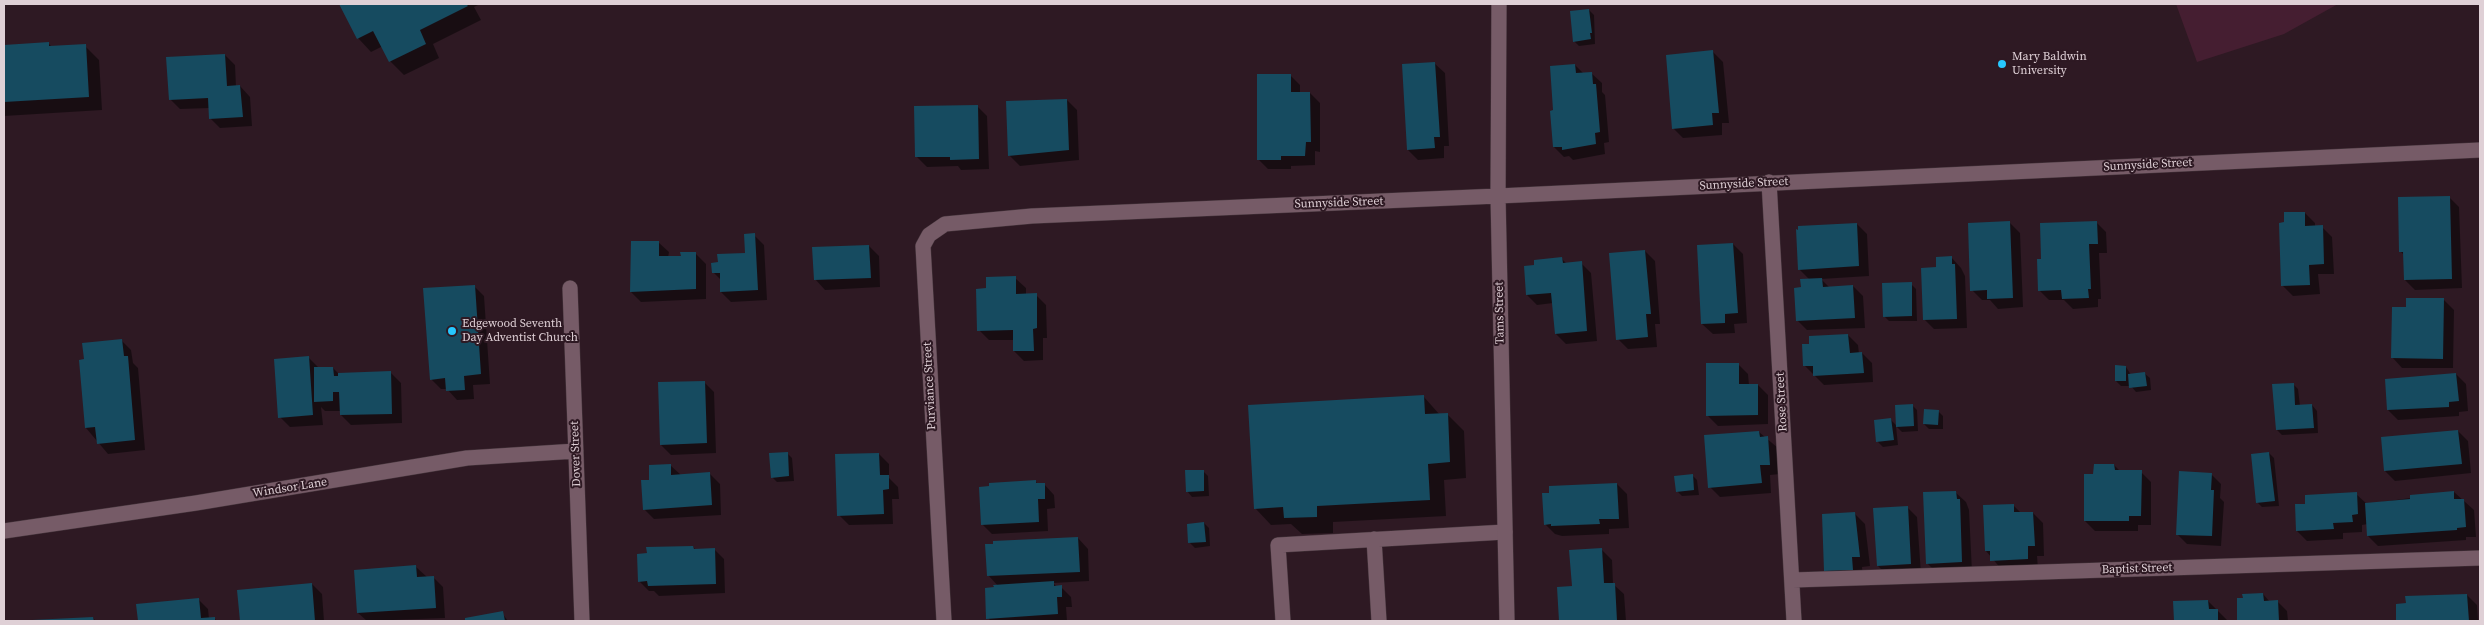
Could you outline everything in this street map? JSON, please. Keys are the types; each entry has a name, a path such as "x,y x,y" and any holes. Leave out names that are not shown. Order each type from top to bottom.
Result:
{"street":[{"name":"Tams Street","path":"1499,4 1498,196 1507,621"},
{"name":"Sunnyside Street","path":"1008,218 2480,150"},
{"name":"Rose Street","path":"1769,182 1794,621"},
{"name":"Purviance Street","path":"944,621 923,246 929,235 945,224 1008,218"},
{"name":"Dover Street","path":"570,288 582,621"},
{"name":"Windsor Lane","path":"4,531 196,503 468,458 576,451"},
{"path":"1283,621 1278,545 1505,532"},
{"path":"1374,539 1379,621"},
{"name":"Baptist Street","path":"1793,580 2480,558"}],"shaded area":[{"path":"2176,4 2338,4 2284,34 2197,62"}],"building":[{"path":"339,4 466,4 468,6 420,30 426,44 389,62 373,31 357,39"},
{"path":"1589,9 1591,39 1573,42 1570,11"},
{"path":"49,42 49,46 86,44 89,97 4,102 4,45"},
{"path":"1713,50 1719,113 1712,113 1713,125 1672,129 1666,55"},
{"path":"225,54 227,86 240,85 243,117 209,119 208,98 169,100 166,57"},
{"path":"1435,62 1440,137 1434,137 1435,148 1407,150 1402,64"},
{"path":"1575,64 1576,73 1592,72 1593,84 1596,84 1600,132 1595,133 1596,144 1562,150 1562,147 1553,147 1550,111 1553,110 1550,66"},
{"path":"1257,74 1291,74 1291,92 1310,92 1311,142 1306,142 1305,156 1281,156 1281,160 1257,160"},
{"path":"1067,99 1069,150 1008,156 1006,101"},
{"path":"978,105 979,159 950,160 950,157 915,157 914,106"},
{"path":"2450,196 2452,279 2404,280 2403,252 2399,252 2398,197"},
{"path":"2284,212 2305,212 2305,226 2323,225 2324,264 2309,265 2310,285 2281,286 2279,223 2284,222"},
{"path":"2010,221 2013,298 1987,299 1987,290 1970,291 1968,223"},
{"path":"2097,221 2098,244 2089,244 2091,289 2088,289 2089,298 2062,299 2061,290 2038,291 2037,259 2041,259 2040,223"},
{"path":"1857,223 1859,266 1798,270 1796,229 1798,230 1798,226"},
{"path":"755,233 758,290 720,292 720,273 712,273 711,263 718,262 717,254 745,253 744,234"},
{"path":"631,241 659,241 659,256 681,256 680,252 696,252 696,289 630,292"},
{"path":"1733,243 1738,313 1725,314 1725,323 1701,324 1697,245"},
{"path":"869,245 871,278 814,280 812,247"},
{"path":"1645,250 1651,314 1646,314 1648,337 1616,340 1609,253"},
{"path":"1952,256 1952,264 1955,264 1957,319 1923,320 1921,268 1936,267 1936,257"},
{"path":"1562,257 1563,263 1582,261 1587,331 1555,334 1551,293 1526,295 1524,266 1534,265 1534,260"},
{"path":"1016,276 1016,294 1037,293 1037,328 1033,329 1034,351 1013,351 1013,330 977,331 976,289 986,288 986,277"},
{"path":"1822,278 1823,287 1853,285 1855,318 1796,321 1794,288 1801,287 1800,279"},
{"path":"1912,282 1912,316 1883,317 1882,283"},
{"name":"Edgewood Seventh Day Adventist Church","path":"475,285 481,374 464,376 465,390 446,391 445,378 430,380 423,288"},
{"path":"2406,298 2444,298 2443,359 2391,358 2392,307 2406,307"},
{"path":"1848,334 1850,353 1862,352 1864,373 1813,376 1813,366 1803,366 1802,344 1809,344 1809,336"},
{"path":"122,339 124,356 128,356 135,440 97,444 95,427 85,428 79,360 84,359 82,343"},
{"path":"309,356 313,415 278,418 274,359"},
{"path":"1706,363 1739,363 1739,384 1758,384 1758,415 1706,416"},
{"path":"2115,365 2126,366 2126,381 2115,381"},
{"path":"314,367 333,367 334,376 338,376 338,373 391,371 392,414 340,415 339,392 333,392 333,401 314,402"},
{"path":"2145,372 2147,386 2129,388 2128,374"},
{"path":"2456,373 2459,401 2449,402 2449,407 2387,410 2385,379"},
{"path":"705,381 707,443 660,445 658,382"},
{"path":"2294,383 2295,405 2312,404 2314,428 2276,430 2272,384"},
{"path":"1424,395 1425,414 1448,413 1450,462 1428,464 1430,500 1317,506 1317,517 1284,518 1283,507 1254,509 1248,405"},
{"path":"1913,404 1914,426 1896,427 1895,405"},
{"path":"1924,409 1939,410 1938,425 1923,424"},
{"path":"1891,418 1894,440 1876,442 1874,420"},
{"path":"2458,430 2462,464 2384,471 2381,437"},
{"path":"1759,431 1760,437 1768,436 1770,465 1760,465 1762,483 1708,488 1704,435"},
{"path":"788,452 789,476 771,478 769,453"},
{"path":"2269,452 2275,501 2256,503 2251,454"},
{"path":"879,453 880,475 889,475 889,489 883,490 884,514 837,516 835,454"},
{"path":"671,464 671,475 710,472 712,505 643,510 641,480 649,480 649,465"},
{"path":"2094,464 2114,464 2115,470 2142,470 2141,516 2129,516 2129,521 2084,521 2084,474 2093,474"},
{"path":"1185,470 1204,470 1204,491 1186,492"},
{"path":"2179,471 2212,473 2211,490 2214,490 2212,536 2176,535"},
{"path":"1693,474 1694,490 1676,492 1674,476"},
{"path":"1036,480 1036,483 1045,483 1045,499 1038,499 1039,522 981,525 979,487 989,486 989,483"},
{"path":"1617,483 1619,519 1599,519 1600,524 1544,525 1542,493 1549,493 1549,486"},
{"path":"1956,491 1957,499 1960,499 1962,562 1926,564 1923,492"},
{"path":"2454,491 2454,499 2464,499 2466,527 2457,528 2457,530 2367,536 2365,503 2410,499 2410,495"},
{"path":"2357,492 2358,514 2352,515 2353,522 2333,523 2334,529 2296,531 2295,504 2305,504 2305,495"},
{"path":"2014,504 2014,512 2033,512 2035,546 2028,546 2028,559 1990,561 1990,551 1985,551 1983,505"},
{"path":"1908,506 1911,564 1877,566 1873,508"},
{"path":"1855,512 1860,557 1852,557 1853,570 1824,571 1822,514"},
{"path":"1204,522 1206,542 1188,543 1187,524"},
{"path":"1078,537 1080,572 987,576 985,544 993,544 993,541"},
{"path":"693,546 694,549 715,548 716,584 648,586 647,581 638,582 637,554 647,553 646,547"},
{"path":"1602,548 1604,583 1615,583 1617,621 1559,621 1557,587 1572,586 1569,550"},
{"path":"416,565 417,577 434,576 436,608 357,613 354,570"},
{"path":"1054,581 1054,586 1062,585 1062,597 1057,597 1058,614 986,619 985,588 994,587 993,585"},
{"path":"312,583 315,621 240,621 237,590"},
{"path":"2263,593 2264,601 2278,600 2279,621 2237,621 2237,598 2243,598 2242,594"},
{"path":"2467,594 2469,621 2396,621 2396,604 2406,603 2405,596"},
{"path":"199,598 201,618 215,617 215,621 138,621 136,604"},
{"path":"2208,600 2209,609 2218,609 2218,621 2174,621 2173,601"},
{"path":"503,611 505,621 465,621 465,618"},
{"path":"93,617 94,621 32,621 32,620"}],"place":[{"name":"Mary Baldwin University","path":"2002,64"},
{"name":"Edgewood Seventh Day Adventist Church","path":"452,331"}]}
